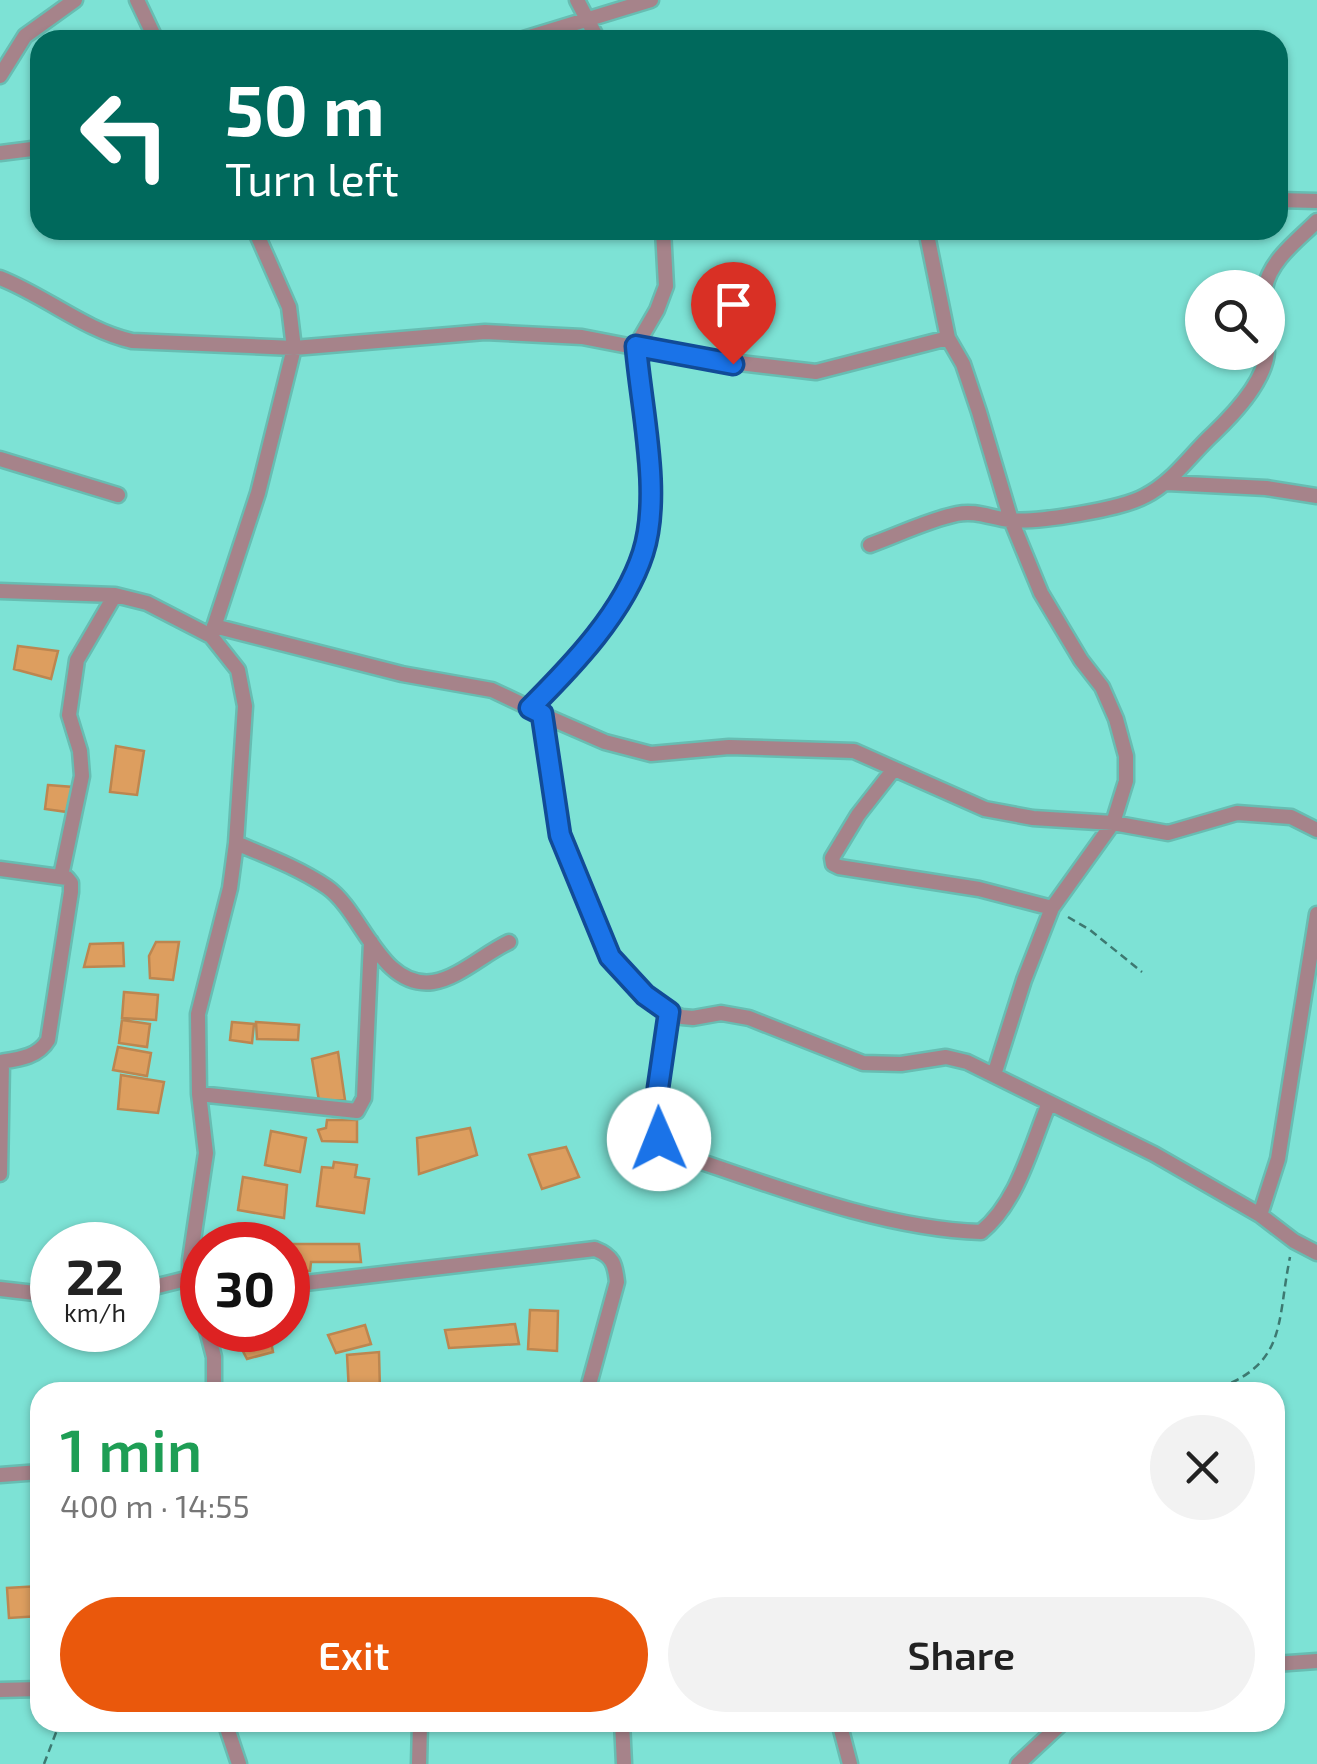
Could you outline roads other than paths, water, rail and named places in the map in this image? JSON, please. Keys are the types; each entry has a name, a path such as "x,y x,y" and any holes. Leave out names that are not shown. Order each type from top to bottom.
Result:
{"street":[{"path":"34,30 75,0"},
{"path":"137,0 151,30"},
{"path":"577,0 593,30"},
{"path":"550,30 651,0"},
{"path":"0,76 30,33"},
{"path":"0,154 30,150"},
{"path":"1288,201 1317,202"},
{"path":"1271,270 1317,221"},
{"path":"213,631 258,493 294,348 289,307 259,240"},
{"path":"664,240 666,286 636,346 650,506 644,552 624,595 536,711 560,835 610,957 645,995 669,1012 693,1018 720,1013 749,1018 864,1063 900,1064 946,1057 994,1075 1154,1154 1317,1253"},
{"path":"928,240 948,338 979,412 1011,520 1041,593 1102,687 1126,756 1126,781 1112,823 1052,908 994,1075"},
{"path":"0,278 32,291 106,335 132,341 294,348 485,332 582,337 760,368 816,372 948,338"},
{"path":"870,545 956,514 984,513 1011,520 1143,498 1167,483 1225,423 1263,370"},
{"path":"0,459 118,495"},
{"path":"1167,483 1239,486 1317,496"},
{"path":"0,591 116,596 147,603 213,631 492,690 605,742 637,752 729,747 854,751 985,809 1034,818 1112,823 1168,832 1237,813 1291,817 1317,830"},
{"path":"60,876 82,776 80,752 69,715 77,660 116,596"},
{"path":"196,1222 206,1153 199,1094 198,1014 230,888 245,706 238,670 213,631"},
{"path":"894,769 858,816 832,858 834,864 980,888 1052,908"},
{"path":"236,843 304,873 331,890 387,962 404,976 427,982 451,975 509,942"},
{"path":"0,868 60,876 71,883 72,892 48,1040 29,1056 1,1062 0,1174"},
{"path":"1260,1215 1278,1159 1317,914"},
{"path":"199,1094 356,1111 364,1098 371,942"},
{"path":"669,1012 657,1105 662,1146 736,1173 914,1226 981,1232 996,1220 1015,1186 1049,1103"},
{"path":"310,1282 596,1249 615,1263 617,1282 589,1382"},
{"path":"0,1289 30,1292"},
{"path":"213,1352 214,1382"},
{"path":"0,1475 30,1473"},
{"path":"1285,1663 1317,1661"},
{"path":"0,1690 30,1690"},
{"path":"228,1732 239,1764"},
{"path":"419,1764 420,1732"},
{"path":"622,1732 624,1764"},
{"path":"842,1732 850,1764"},
{"path":"1018,1764 1052,1732"}]}
